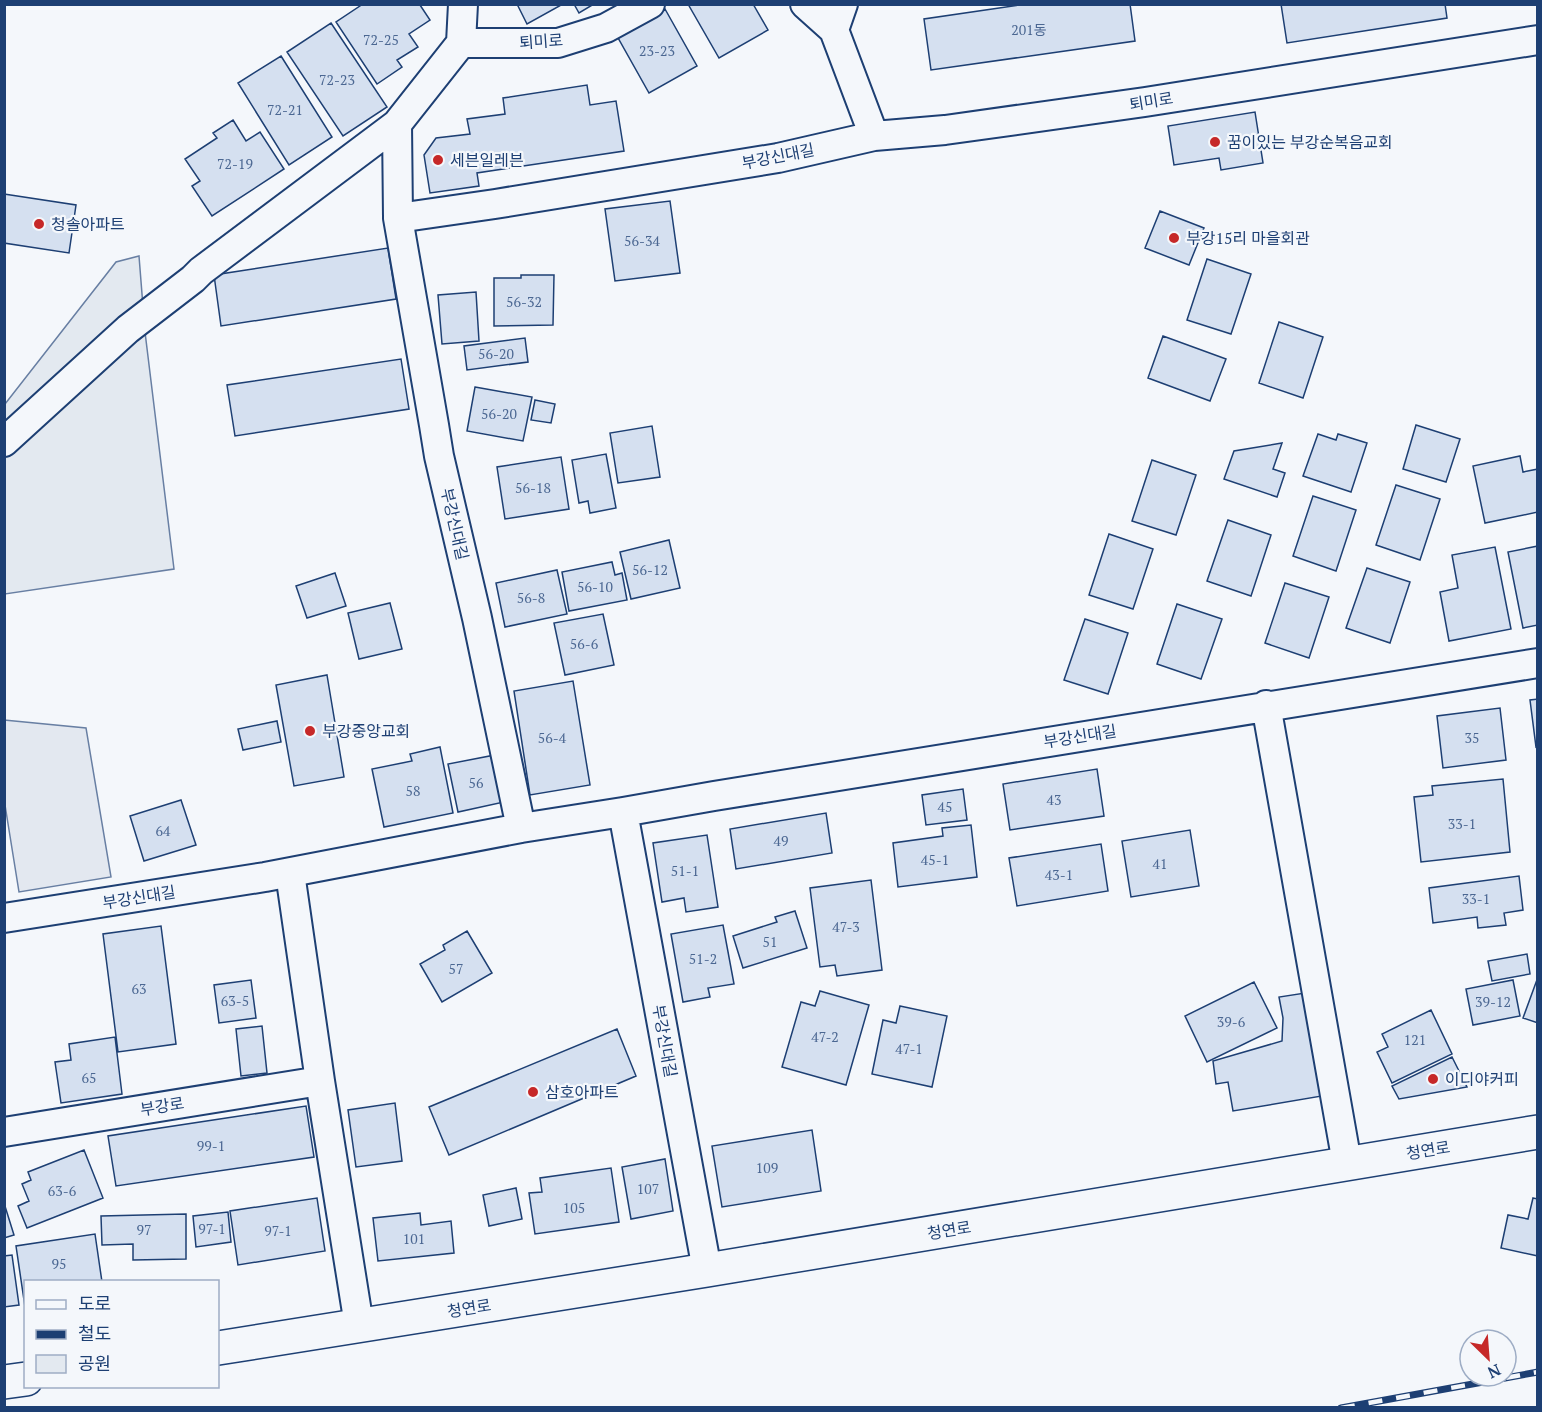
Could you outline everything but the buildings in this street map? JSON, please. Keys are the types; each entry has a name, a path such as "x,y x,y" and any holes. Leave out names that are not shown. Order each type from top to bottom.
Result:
{"main road":[{"name":"청연로","path":"219,1348 706,1270 1538,1132"},
{"path":"4,1382 24,1379"}],"street":[{"path":"4,442 128,329 397,124 461,43 463,4"},
{"name":"퇴미로","path":"461,43 558,43 606,28 650,4"},
{"path":"805,4 838,17 874,136"},
{"name":"퇴미로","path":"874,136 945,130 1144,102 1538,40"},
{"name":"부강신대길","path":"397,124 398,218 439,456 477,618 521,828"},
{"name":"부강신대길","path":"398,218 778,158 874,136"},
{"name":"부강신대길","path":"4,918 290,873 521,828 1266,705 1538,663"},
{"path":"1266,705 1347,1164"},
{"name":"부강신대길","path":"623,812 706,1270"},
{"path":"290,873 359,1325"},
{"name":"부강로","path":"4,1132 320,1081"}],"green space":[{"path":"139,256 145,332 174,569 5,594 5,404 116,262"}],"shaded area":[{"path":"4,720 86,728 111,877 19,892 5,805"}],"railway":[{"path":"1341,1408 1538,1372"}],"place":[{"name":"꿈이있는 부강순복음교회","path":"1215,142"},
{"name":"세븐일레븐","path":"438,160"},
{"name":"청솔아파트","path":"39,224"},
{"name":"부강15리 마을회관","path":"1174,238"},
{"name":"부강중앙교회","path":"310,731"},
{"name":"이디야커피","path":"1433,1079"},
{"name":"삼호아파트","path":"533,1092"}]}
